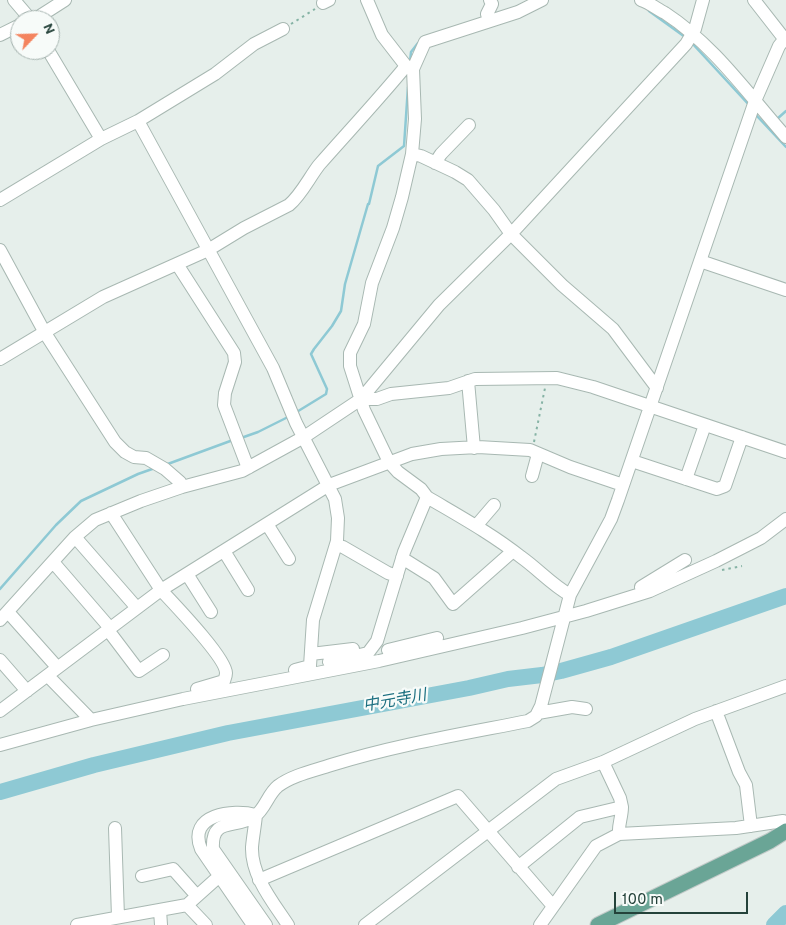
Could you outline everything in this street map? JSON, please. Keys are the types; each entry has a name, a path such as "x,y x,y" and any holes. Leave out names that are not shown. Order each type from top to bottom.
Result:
{"main road":[{"path":"598,925 783,836"}],"street":[{"path":"14,0 22,10"},
{"path":"49,10 65,0"},
{"path":"368,0 382,35 410,67 415,119 412,154 395,220 372,283 364,324 350,354 350,366 364,410 389,462 398,472 421,489 428,497 513,551 570,595"},
{"path":"489,21 487,14 492,4 490,0"},
{"path":"0,359 103,297 208,250 244,228 289,205 295,200 309,178 410,67 425,42 518,12 542,0"},
{"path":"641,0 674,19 693,33 740,81 786,136"},
{"path":"91,720 4,616 75,537 95,520 182,487 242,471 304,437 361,399 439,305 511,234 686,44 693,33 704,0"},
{"path":"288,925 259,880 254,868 252,848 256,815 277,787 297,775 363,755 528,721 536,716 540,710 570,595 611,519 755,101 779,46 786,39 754,0"},
{"path":"0,200 101,139 138,122 215,74 254,44 282,29"},
{"path":"54,60 101,139"},
{"path":"138,122 273,368 296,423 335,499 338,518 336,545 313,620 310,666 256,679 251,686"},
{"path":"435,163 441,154 469,125"},
{"path":"412,154 455,172 468,180 494,210 511,234 562,285 613,329 657,388"},
{"path":"0,250 45,333 115,442 134,457 146,458 166,469 180,482 182,487"},
{"path":"700,261 786,290"},
{"path":"178,264 234,353 235,362 225,393 224,405 248,468"},
{"path":"361,399 377,399 391,394 449,388 475,379 557,378 593,387 786,452"},
{"path":"468,381 474,448"},
{"path":"686,479 705,425"},
{"path":"632,461 718,489 725,486 742,437"},
{"path":"0,712 162,590 329,485 389,462 412,454 474,448 535,453 570,468 623,485"},
{"path":"532,476 535,453"},
{"path":"320,672 325,663 368,653 377,641 402,558 428,497"},
{"path":"476,526 494,505"},
{"path":"773,529 775,521 786,510"},
{"path":"111,514 162,590 200,632 223,664 226,673 224,681 191,691 183,699"},
{"path":"0,745 91,720 183,699 398,656 564,620 642,593 723,558 761,538 786,519"},
{"path":"267,524 289,559"},
{"path":"75,537 137,608"},
{"path":"336,545 397,576"},
{"path":"224,551 248,590"},
{"path":"402,558 434,578 453,604 513,551"},
{"path":"642,593 642,587 685,560"},
{"path":"53,562 109,629 139,671 163,655"},
{"path":"187,574 211,612"},
{"path":"311,654 373,646 381,652 437,638"},
{"path":"0,660 28,691"},
{"path":"366,925 556,779 603,762 695,719 786,686"},
{"path":"540,710 572,707 586,709"},
{"path":"716,712 739,772 746,785 751,826"},
{"path":"603,762 620,798 622,817 618,826 618,834"},
{"path":"259,880 458,796 553,906"},
{"path":"518,867 580,817 622,808"},
{"path":"256,815 244,812 212,817 204,822 198,831 198,840 201,849 266,925"},
{"path":"540,925 596,846 618,834 786,822"},
{"path":"113,920 115,828"},
{"path":"142,876 173,869 197,896"},
{"path":"78,925 187,905 223,873"},
{"path":"223,873 254,925"},
{"path":"187,905 206,925"},
{"path":"160,910 161,925"}],"path":[{"path":"282,29 326,2"},
{"path":"535,453 547,378"}],"waterway":[{"path":"649,11 685,37"},
{"path":"691,42 750,106"},
{"path":"410,62 411,52 418,43"},
{"path":"295,413 326,394 327,389 311,354 341,311 345,284 369,204 378,166 404,146 408,87"},
{"path":"777,119 786,111"},
{"path":"756,115 786,147"},
{"path":"241,438 288,417"},
{"path":"165,465 233,440"},
{"path":"0,589 56,525 81,501 155,468"},
{"name":"中元寺川","path":"0,792 94,765 228,733 508,679 561,671 611,657 786,596"},
{"path":"774,925 786,913"}]}
